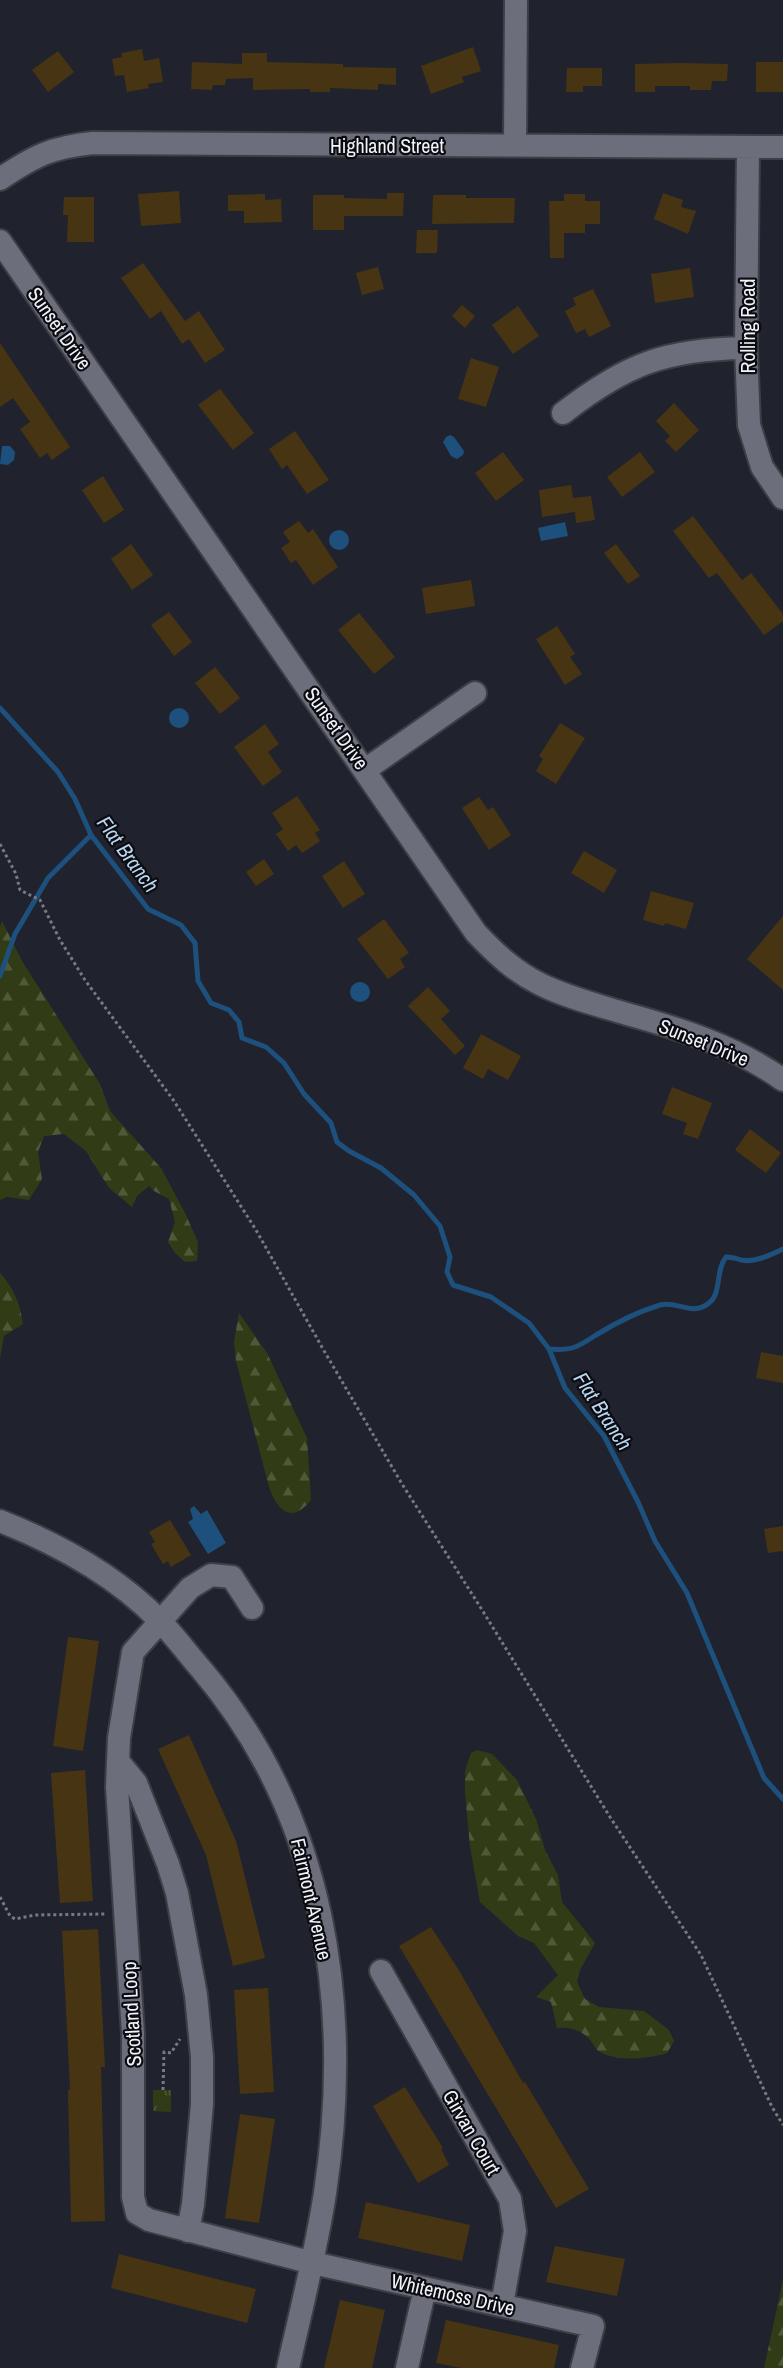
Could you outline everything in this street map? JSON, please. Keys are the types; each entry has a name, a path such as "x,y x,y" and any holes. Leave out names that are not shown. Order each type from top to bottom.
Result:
{"street":[{"path":"515,145 516,0"},
{"name":"Highland Street","path":"0,179 28,160 46,152 93,143 783,147"},
{"name":"Rolling Road","path":"748,147 746,348 749,424 762,467 783,498"},
{"name":"Sunset Drive","path":"0,241 476,933 512,967 538,983 567,996 665,1025 709,1041 745,1057 783,1080"},
{"path":"563,413 619,373 645,363 678,353 746,348"},
{"path":"365,770 475,693"},
{"name":"Fairmont Avenue","path":"1,1522 38,1536 87,1564 114,1582 160,1620 223,1695 248,1733 271,1771 290,1812 307,1860 323,1929 331,1982 334,2073 326,2180 313,2263 288,2368"},
{"name":"Scotland Loop","path":"252,1608 232,1576 211,1575 190,1588 133,1652 119,1738 117,1787 134,2043 134,2206 142,2217 313,2263"},
{"path":"118,1761 136,1783 177,1893 201,2035 202,2104 194,2193 188,2231"},
{"path":"121,1842 128,1828 139,1823 152,1830 159,1840"},
{"name":"Girvan Court","path":"381,1971 510,2199 515,2231 502,2305"},
{"name":"Whitemoss Drive","path":"313,2263 593,2326 582,2368"},
{"path":"407,2368 425,2288"}],"path":[{"path":"0,844 16,874 20,890 40,900 60,940 85,980 174,1101 256,1230 402,1484 610,1817 701,1955 772,2107 783,2125"},
{"path":"0,1897 10,1916 15,1919 35,1915 125,1913"},
{"path":"162,2090 164,2052 171,2053 182,2036 201,2035"}],"green space":[{"path":"2,921 22,961 100,1084 110,1111 161,1168 198,1242 197,1261 185,1262 168,1242 175,1222 169,1199 149,1186 137,1196 132,1207 109,1188 86,1151 64,1134 44,1136 38,1152 42,1179 29,1200 7,1197 0,1200 0,927"},
{"path":"0,1273 16,1297 23,1324 4,1336 0,1358"},
{"path":"239,1313 267,1353 307,1438 311,1500 297,1512 286,1512 281,1508 269,1487 236,1361 234,1342"},
{"path":"477,1750 492,1754 517,1780 536,1819 545,1850 558,1875 562,1902 595,1943 580,1970 577,1982 585,1999 599,2007 644,2011 669,2030 674,2041 667,2053 633,2058 616,2057 600,2052 588,2037 580,2032 557,2028 551,2002 536,1997 558,1975 534,1943 518,1936 480,1902 470,1847 465,1793 465,1771 471,1753"},
{"path":"153,2090 171,2090 171,2112 153,2111"},
{"path":"783,2280 783,2368 764,2368"}],"water":[{"path":"450,435 464,451 463,455 457,459 451,456 443,442"},
{"path":"2,446 10,446 15,452 14,460 8,465 0,464"},
{"path":"565,522 568,536 541,541 538,528"},
{"path":"339,530 346,533 349,540 346,547 339,550 332,547 329,540 332,533"},
{"path":"179,708 186,711 189,718 186,725 179,728 172,725 169,718 172,711"},
{"path":"360,982 367,985 370,992 367,999 360,1002 353,999 350,992 353,985"},
{"path":"194,1506 201,1514 207,1510 226,1543 208,1554 188,1522 193,1519 190,1509"}],"building":[{"path":"473,47 481,71 462,77 464,82 431,94 421,66"},
{"path":"142,49 144,61 159,58 163,82 148,84 149,88 127,92 124,75 115,76 112,59 122,57 121,53"},
{"path":"58,51 74,72 48,92 32,70"},
{"path":"242,53 267,53 267,62 396,68 396,85 378,84 378,90 330,88 330,92 310,92 310,89 253,90 253,78 226,79 225,85 213,85 212,90 191,89 192,62 242,64"},
{"path":"756,62 783,62 783,92 756,92"},
{"path":"635,64 728,64 727,81 712,81 711,90 690,90 690,86 655,86 655,92 635,92"},
{"path":"567,68 602,68 602,86 583,86 583,92 566,92"},
{"path":"179,191 181,223 141,226 138,194"},
{"path":"387,193 404,193 403,216 344,216 344,230 313,230 313,195 387,199"},
{"path":"663,193 683,200 681,207 696,211 688,234 654,219"},
{"path":"265,194 265,200 281,199 282,222 244,223 244,211 228,211 228,195"},
{"path":"564,194 585,194 585,201 600,201 600,224 585,224 585,233 564,233 564,258 550,258 549,201 564,201"},
{"path":"433,195 515,198 514,223 432,224"},
{"path":"64,197 94,197 94,242 67,242 68,215 63,215"},
{"path":"417,230 438,230 437,253 416,253"},
{"path":"143,263 185,321 199,311 225,350 205,363 189,339 182,344 161,311 150,319 121,278"},
{"path":"378,267 384,289 362,295 356,273"},
{"path":"690,268 694,297 655,303 651,274"},
{"path":"593,289 611,326 589,337 585,329 576,333 565,311 576,305 573,298"},
{"path":"462,305 475,316 465,328 452,316"},
{"path":"518,306 539,336 513,354 492,325"},
{"path":"0,343 70,447 52,460 47,453 40,458 20,429 30,422 13,398 0,407"},
{"path":"471,358 499,367 486,407 458,399"},
{"path":"220,389 254,433 233,450 198,405"},
{"path":"674,403 699,430 676,452 665,441 670,436 656,421"},
{"path":"295,431 329,480 307,494 287,465 282,469 269,449"},
{"path":"503,452 524,480 496,501 475,473"},
{"path":"640,452 655,472 622,497 607,477"},
{"path":"103,476 124,510 104,523 82,490"},
{"path":"571,485 573,498 591,496 595,520 576,523 575,512 542,517 539,490"},
{"path":"693,516 742,580 751,573 783,614 783,621 764,635 717,573 709,578 673,531"},
{"path":"299,521 308,533 313,529 338,567 313,585 296,560 291,563 281,548 290,542 283,532"},
{"path":"131,544 153,575 132,590 111,559"},
{"path":"616,544 640,576 628,584 604,553"},
{"path":"471,580 475,606 426,614 422,588"},
{"path":"169,612 192,642 174,656 151,625"},
{"path":"359,613 395,657 374,674 338,630"},
{"path":"557,626 575,654 570,657 582,674 565,685 536,639"},
{"path":"215,667 240,698 220,714 195,683"},
{"path":"560,723 585,738 556,784 536,771 543,759 539,756"},
{"path":"265,724 279,744 268,752 282,772 263,786 234,747"},
{"path":"297,796 320,830 315,833 320,841 302,853 296,845 288,851 276,834 283,829 272,813"},
{"path":"479,797 488,810 493,807 511,835 489,850 462,808"},
{"path":"584,851 617,870 604,893 571,873"},
{"path":"264,859 274,874 256,886 246,872"},
{"path":"344,861 365,894 343,908 322,876"},
{"path":"651,891 694,903 686,929 643,920"},
{"path":"783,916 783,990 747,959"},
{"path":"384,919 409,953 400,959 405,967 388,979 357,939"},
{"path":"428,987 450,1011 441,1019 465,1046 455,1055 408,1006"},
{"path":"481,1034 521,1056 508,1080 488,1069 483,1079 463,1068"},
{"path":"672,1087 712,1103 698,1139 683,1134 687,1123 662,1114"},
{"path":"750,1129 781,1153 766,1173 735,1150"},
{"path":"761,1352 783,1356 783,1383 756,1378"},
{"path":"170,1520 191,1555 171,1567 168,1561 163,1564 151,1544 155,1542 149,1532"},
{"path":"783,1526 783,1551 768,1553 764,1529"},
{"path":"68,1637 99,1641 83,1751 53,1746"},
{"path":"189,1735 236,1841 265,1958 233,1966 206,1855 158,1749"},
{"path":"85,1770 93,1901 60,1903 51,1773"},
{"path":"431,1927 589,2189 556,2208 399,1946"},
{"path":"98,1929 105,2067 101,2067 105,2221 71,2222 68,2090 70,2090 62,1931"},
{"path":"268,1988 274,2092 240,2094 234,1990"},
{"path":"405,2087 443,2148 441,2149 449,2165 418,2183 373,2106"},
{"path":"240,2114 275,2119 259,2223 225,2218"},
{"path":"366,2202 470,2225 462,2261 358,2238"},
{"path":"555,2246 625,2259 617,2296 546,2282"},
{"path":"119,2254 256,2289 247,2323 111,2288"},
{"path":"340,2300 385,2310 372,2368 324,2368"},
{"path":"446,2320 559,2345 554,2368 461,2368 436,2363"}],"waterway":[{"name":"Flat Branch","path":"0,708 58,772 75,799 91,835 148,909 181,925 195,943 198,981 211,1003 229,1010 239,1022 242,1038 266,1047 284,1063 304,1094 331,1123 337,1142 381,1168 414,1195 440,1226 450,1257 447,1272 453,1285 491,1297 529,1323 549,1349 565,1388 604,1436 655,1541 687,1593 764,1778 783,1799"},
{"path":"0,976 15,934 48,878 91,835"},
{"path":"549,1349 574,1347 627,1318 660,1305 697,1309 703,1307 716,1294 726,1257 751,1260 783,1249"}]}
